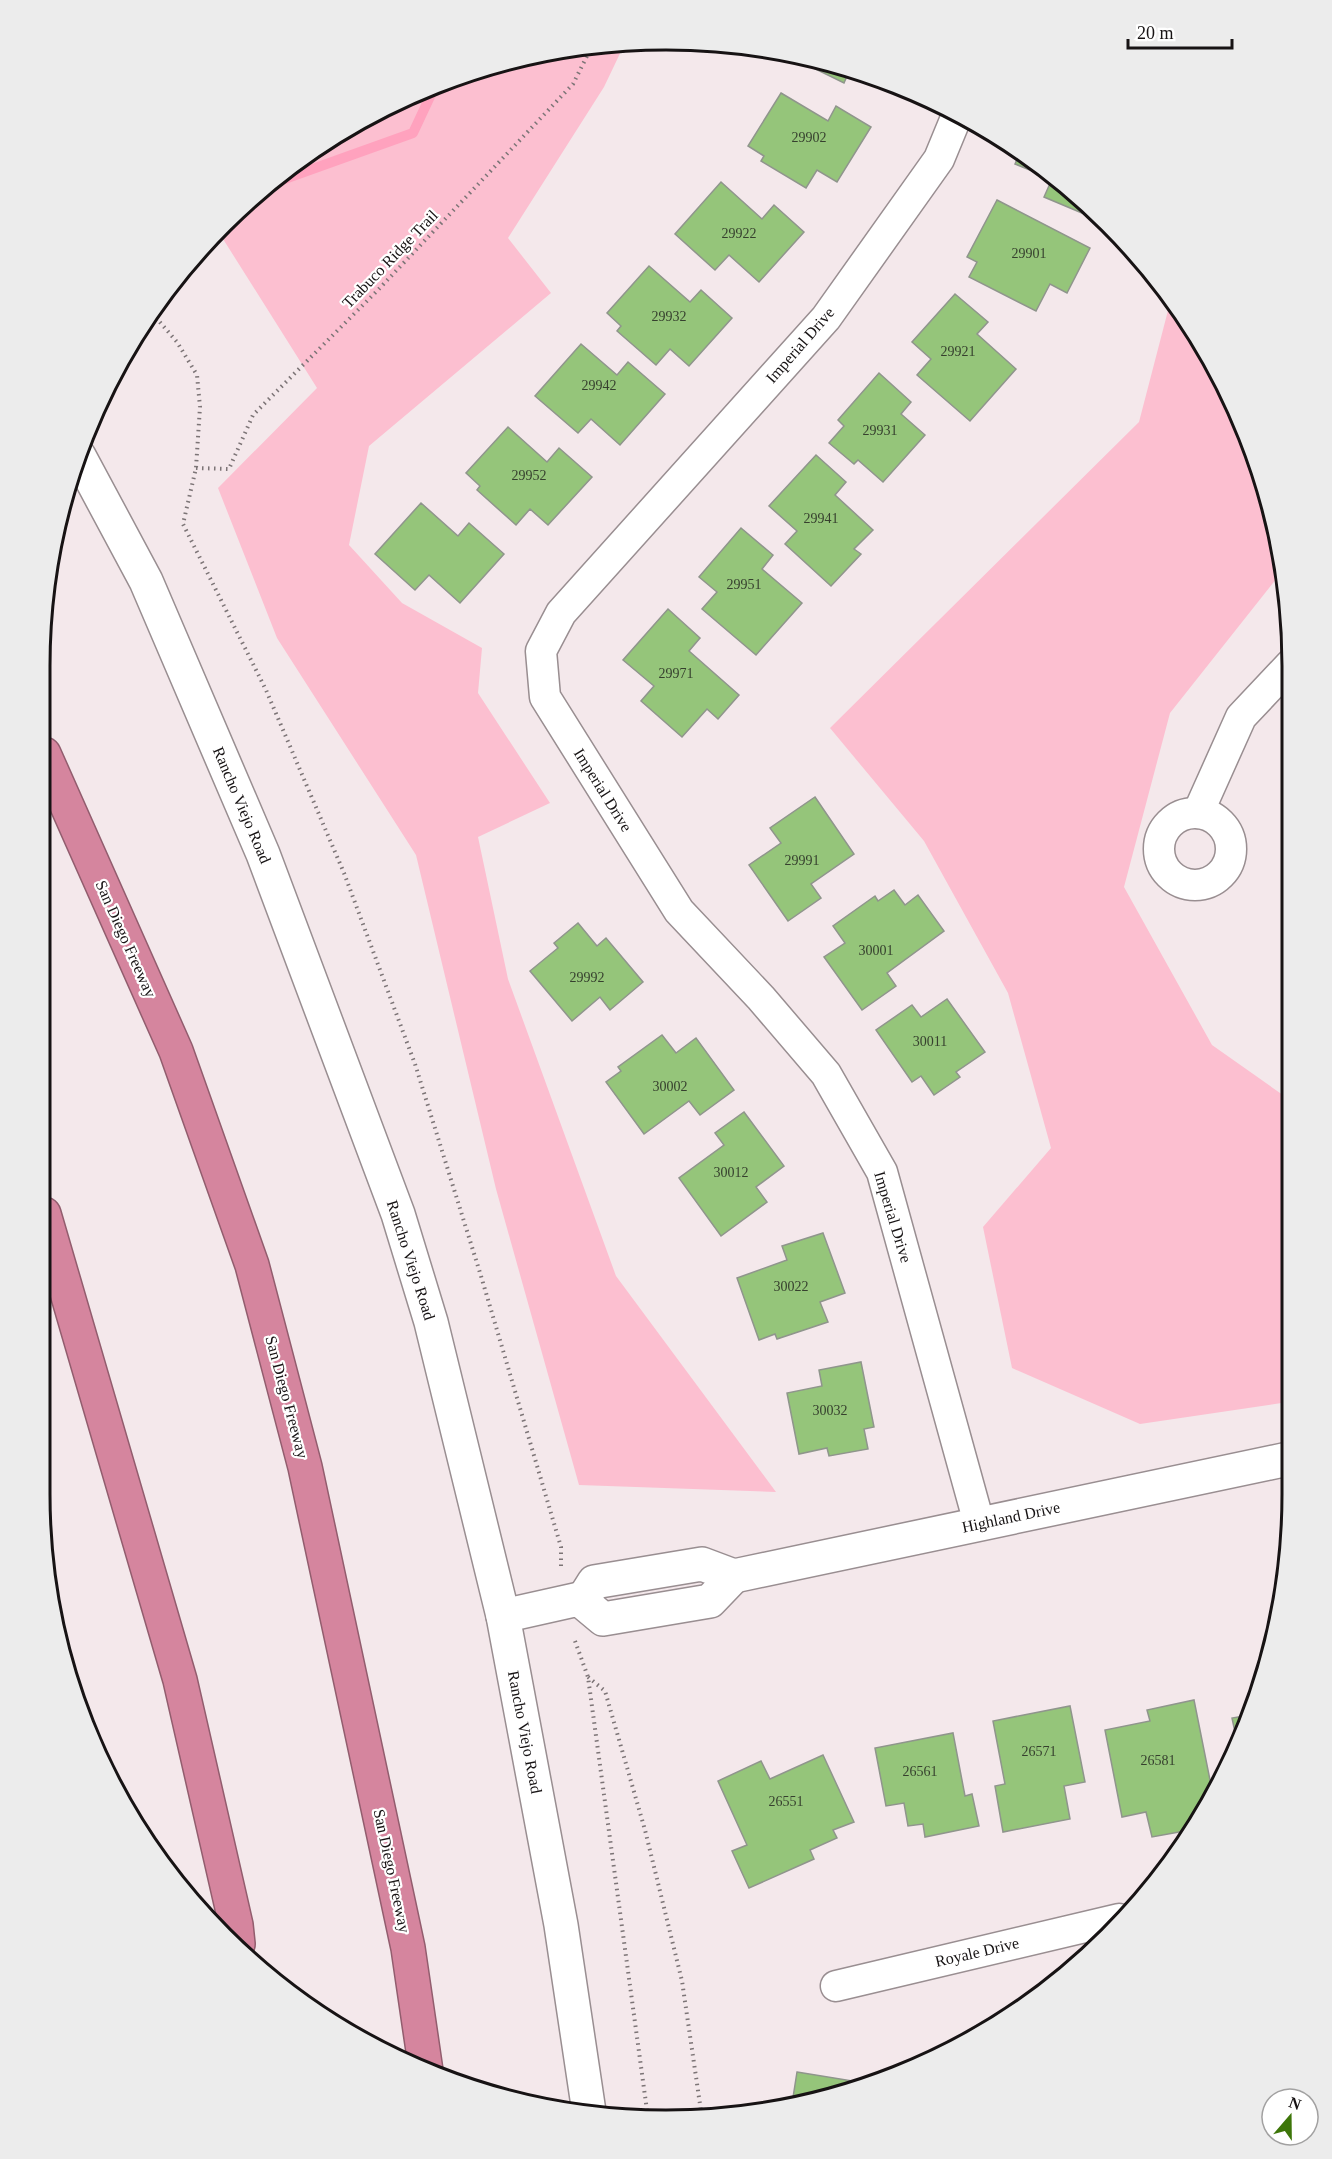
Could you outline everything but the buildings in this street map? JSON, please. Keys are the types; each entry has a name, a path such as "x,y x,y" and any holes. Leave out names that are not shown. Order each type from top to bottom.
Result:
{"highway":[{"name":"San Diego Freeway","path":"50,768 176,1052 252,1265 318,1525 405,1936 424,2060"},
{"path":"50,1235 180,1680 237,1936"}],"main road":[{"name":"Rancho Viejo Road","path":"83,464 146,581 263,854 398,1214 431,1322 503,1616 561,1925 588,2104"},
{"name":"Highland Drive","path":"572,1602 603,1619 710,1601 734,1576 1282,1460"},
{"path":"503,1616 572,1602"}],"street":[{"name":"Imperial Drive","path":"955,121 939,159 826,318 561,613 541,651 545,698 679,911 761,998 826,1074 882,1172 979,1523"},
{"path":"1198,813 1241,717 1282,674"},
{"name":"Royale Drive","path":"836,1986 1109,1921"}],"path":[{"name":"Trabuco Ridge Trail","path":"196,468 229,469 253,415 377,291 573,84 588,55"},
{"path":"157,318 177,342 197,375 200,407 196,468 183,524 266,690 344,873 415,1064 561,1546 588,1677 647,2109"},
{"path":"588,1677 605,1691 645,1830 682,1981 701,2108"}],"shaded area":[{"path":"621,52 604,87 508,238 551,293 369,446 349,545 402,603 482,648 478,693 550,803 478,837 508,979 616,1276 776,1492 579,1485 496,1189 416,855 277,638 218,488 317,388 222,238 260,202 323,153 393,113 430,96 506,71 546,61"},
{"path":"1168,309 1200,358 1236,430 1261,506 1276,579 1170,713 1124,887 1212,1045 1282,1094 1282,1403 1140,1424 1012,1368 983,1227 1051,1148 1008,993 924,841 830,728 1139,422"}],"waterway":[{"path":"292,176 413,133 430,96"}]}
